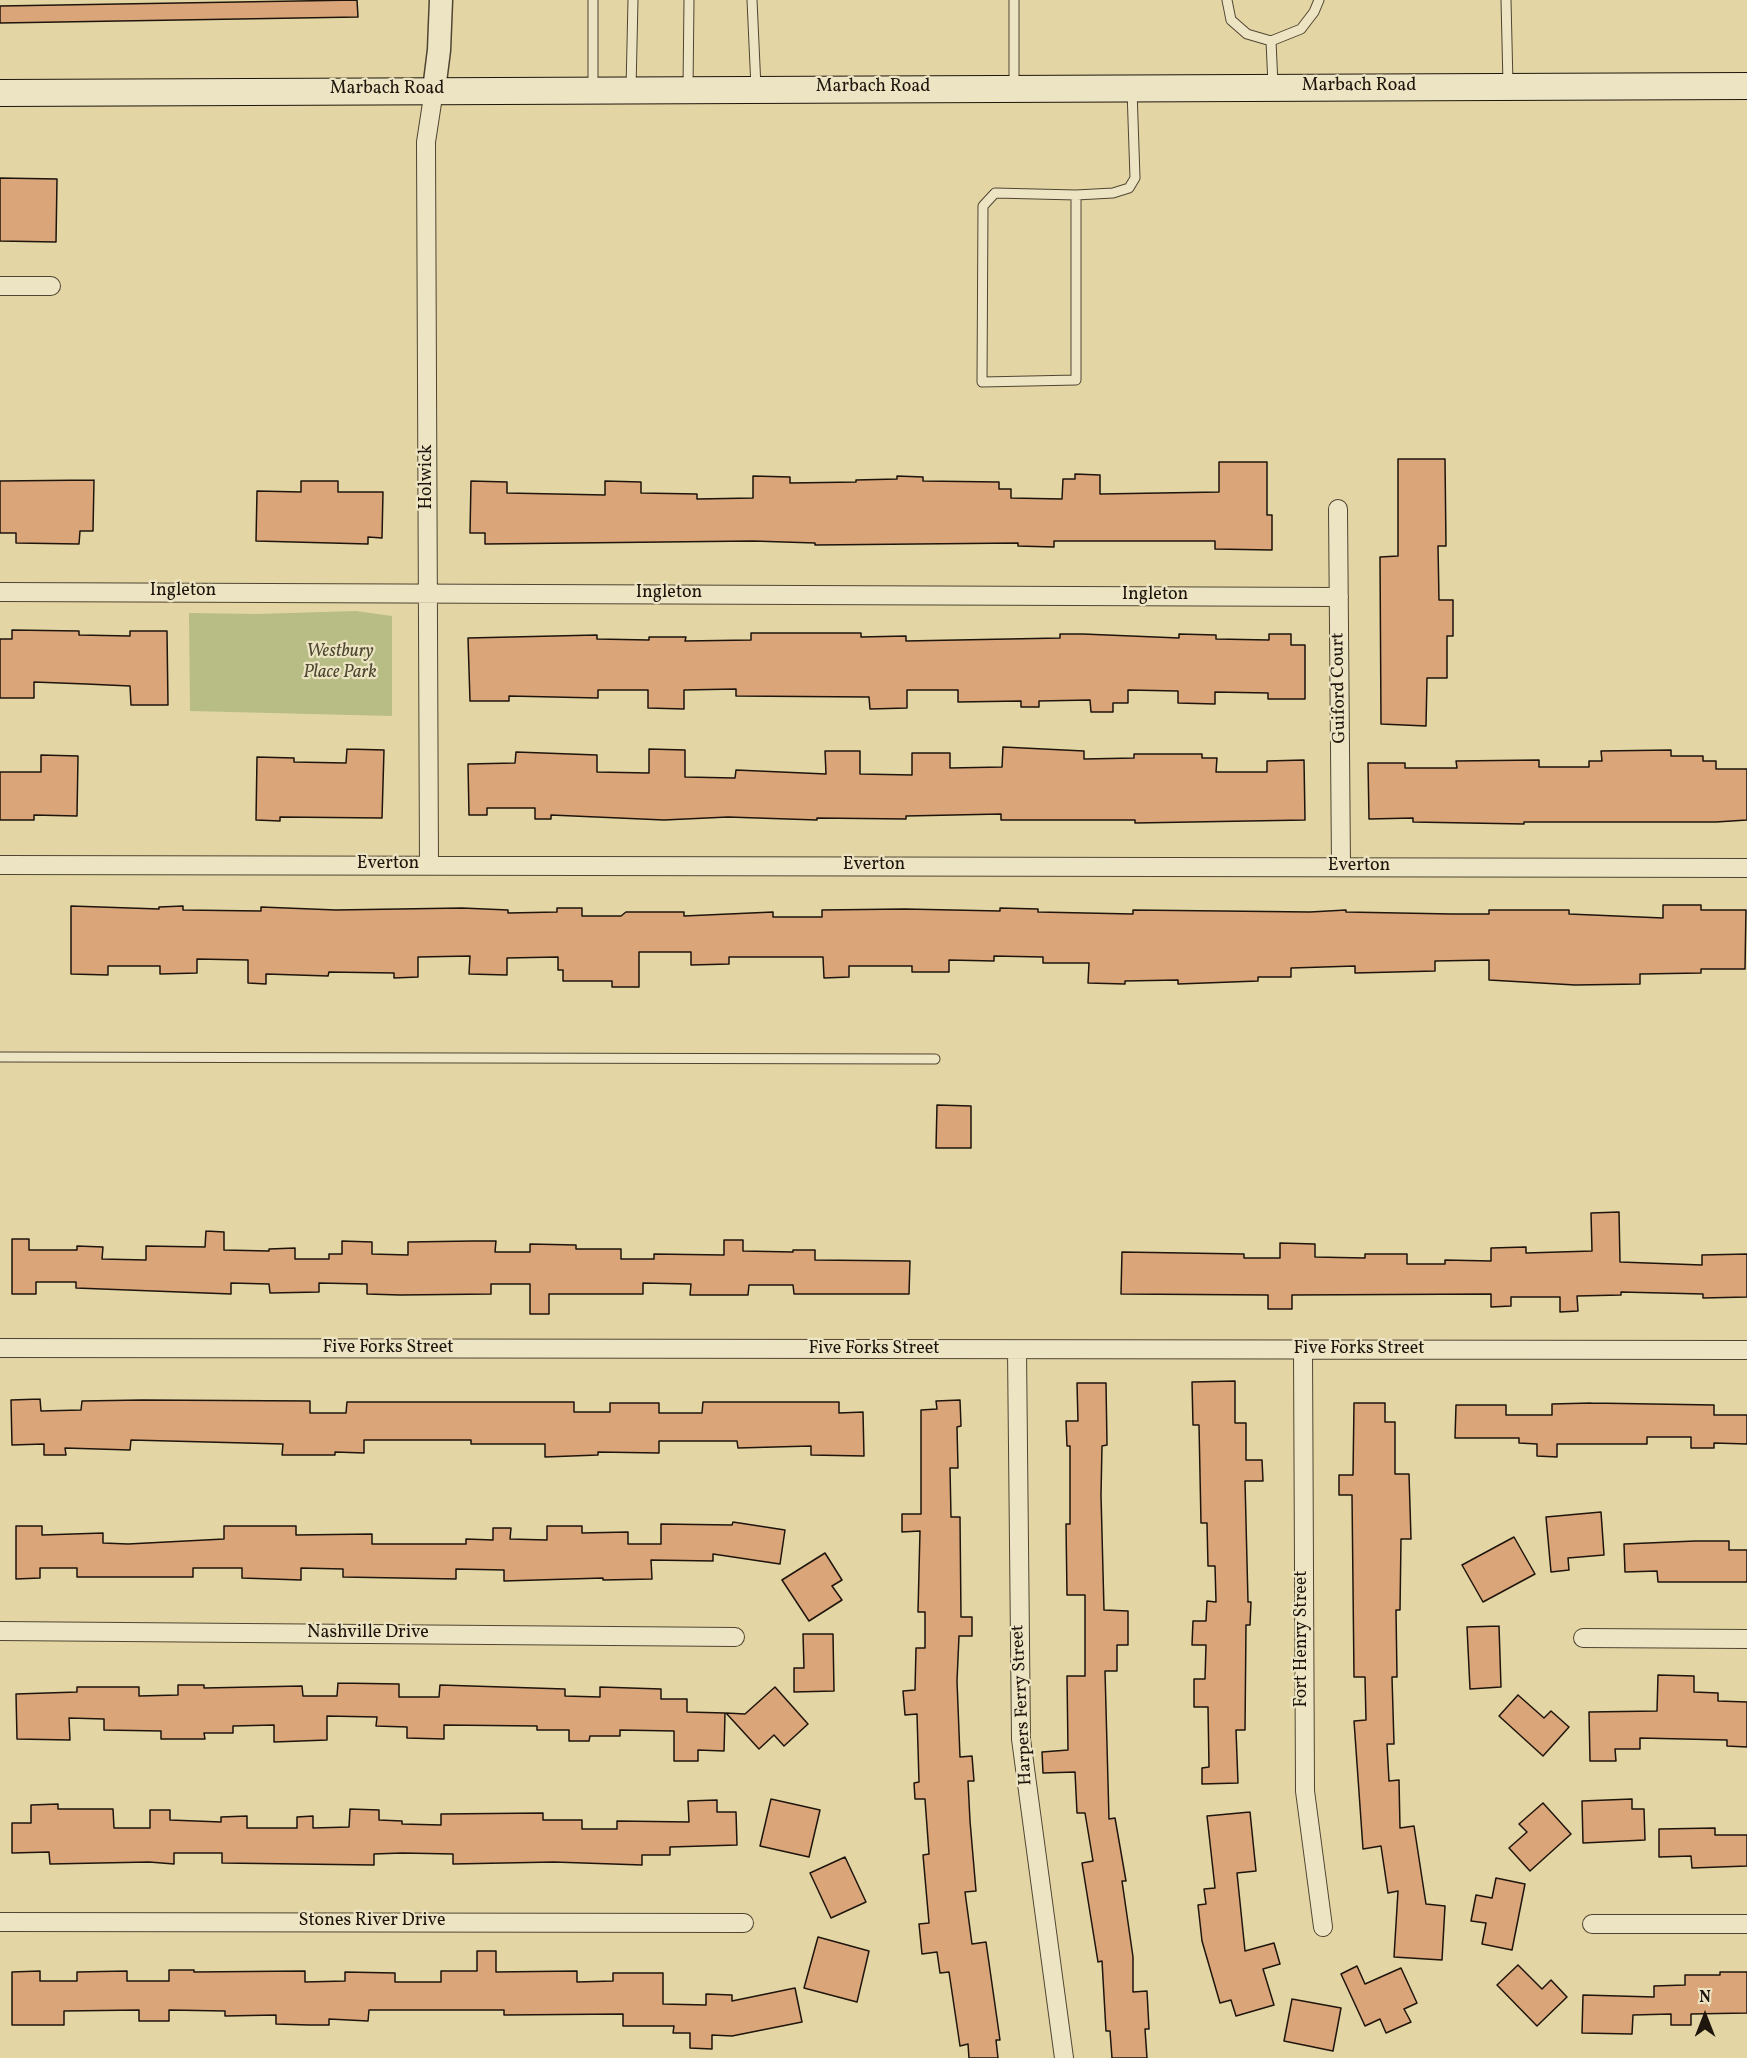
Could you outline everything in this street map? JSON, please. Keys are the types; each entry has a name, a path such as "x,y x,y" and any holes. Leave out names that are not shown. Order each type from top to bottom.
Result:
{"main road":[{"name":"Marbach Road","path":"0,93 756,88 1747,86"}],"street":[{"path":"434,90 439,50 441,0"},
{"name":"Holwick","path":"429,865 426,142 434,90"},
{"path":"0,286 51,286"},
{"name":"Guiford Court","path":"1338,508 1341,867"},
{"name":"Ingleton","path":"0,592 1339,597"},
{"name":"Everton","path":"0,865 1747,868"},
{"name":"Five Forks Street","path":"0,1348 1747,1350"},
{"name":"Fort Henry Street","path":"1303,1349 1305,1791 1323,1927"},
{"name":"Harpers Ferry Street","path":"1017,1350 1021,1739 1064,2058"},
{"name":"Nashville Drive","path":"0,1631 735,1637"},
{"path":"1583,1638 1747,1639"},
{"name":"Stones River Drive","path":"0,1922 744,1923"},
{"path":"1592,1924 1747,1924"}],"lane":[{"path":"593,0 593,89"},
{"path":"631,89 633,0"},
{"path":"688,89 689,0"},
{"path":"753,0 756,88"},
{"path":"1014,0 1014,88"},
{"path":"1227,0 1231,20 1247,34 1271,41 1301,29 1314,12 1319,0"},
{"path":"1506,0 1508,87"},
{"path":"1271,41 1273,87"},
{"path":"1076,195 1076,380 982,382 983,206 995,193 1076,195 1113,193 1129,188 1135,178 1132,88"},
{"path":"0,1057 935,1059"}],"green space":[{"name":"Westbury Place Park","path":"356,611 392,616 392,716 190,711 189,613 256,614"}],"building":[{"path":"357,0 358,17 0,23 0,6"},
{"path":"0,178 57,179 56,242 0,241"},
{"path":"1398,459 1445,459 1446,546 1438,546 1439,600 1453,600 1453,636 1447,636 1447,678 1427,678 1426,726 1381,724 1380,557 1398,556"},
{"path":"1219,462 1267,462 1267,515 1272,515 1272,550 1215,549 1215,541 1054,541 1054,547 1018,546 1018,543 815,545 815,543 753,541 485,544 485,533 470,533 471,481 507,482 507,493 605,495 605,481 641,482 641,493 697,494 697,499 753,498 753,476 790,477 790,483 856,482 856,480 897,479 897,476 923,477 923,481 999,482 999,489 1011,489 1011,498 1062,499 1063,479 1075,479 1075,474 1100,475 1100,494 1219,492"},
{"path":"94,480 93,531 80,531 79,544 16,543 16,533 0,533 0,481"},
{"path":"301,481 338,481 338,492 383,492 382,538 368,537 368,544 256,541 257,491 301,492"},
{"path":"12,630 79,631 79,635 130,636 130,631 167,631 168,705 131,705 130,686 86,684 34,682 34,698 0,698 0,639 12,639"},
{"path":"751,633 861,633 861,637 906,636 906,641 1060,638 1060,634 1179,638 1179,634 1216,635 1216,639 1269,640 1269,634 1291,634 1291,645 1305,645 1305,699 1268,699 1268,693 1215,692 1215,704 1178,703 1178,691 1128,690 1128,703 1113,703 1113,712 1091,712 1090,700 1039,701 1039,707 1021,707 1021,701 958,702 958,690 907,690 907,708 870,709 869,697 736,696 736,689 684,690 684,709 648,708 648,690 598,690 598,698 509,696 509,701 470,701 468,638 597,635 597,639 649,640 649,637 686,637 685,641 751,640"},
{"path":"1003,747 1084,751 1084,759 1134,758 1134,754 1202,754 1202,758 1217,758 1216,772 1267,772 1267,761 1304,760 1305,820 1135,823 1135,820 1001,820 1001,814 906,816 906,819 817,818 817,820 728,817 664,820 551,815 551,819 535,819 535,808 487,808 487,815 469,815 468,764 515,763 516,752 597,755 597,772 649,773 649,749 685,750 685,777 735,778 736,770 826,774 825,751 860,751 860,774 912,775 912,753 950,753 950,768 1002,767"},
{"path":"347,749 384,750 382,818 280,817 280,821 256,820 257,757 294,758 294,762 346,763"},
{"path":"1671,750 1671,756 1703,756 1703,761 1716,761 1716,769 1747,769 1747,820 1524,822 1524,824 1413,822 1413,818 1369,819 1368,763 1405,763 1405,768 1457,768 1456,761 1539,760 1539,767 1589,767 1589,761 1602,761 1601,751"},
{"path":"41,755 78,756 77,816 34,815 34,820 0,820 0,772 41,772"},
{"path":"1663,905 1701,905 1701,910 1746,910 1745,969 1701,969 1701,973 1640,974 1640,984 1575,985 1489,980 1489,960 1435,961 1435,971 1355,973 1355,966 1291,968 1291,977 1258,977 1258,981 1178,984 1178,980 1125,981 1125,984 1088,983 1089,963 1043,963 1043,957 994,956 994,961 949,960 949,972 912,972 912,966 849,966 849,977 824,978 823,957 729,957 729,964 691,965 691,952 639,952 639,987 612,987 612,981 563,981 563,970 558,970 558,957 507,958 507,975 469,974 470,956 418,957 418,977 394,978 394,973 329,972 328,976 266,974 266,984 248,983 248,960 197,959 197,973 160,974 160,966 108,966 108,975 71,974 71,906 159,909 159,907 183,906 183,910 261,911 261,907 336,910 462,908 508,910 508,913 557,912 557,908 582,908 582,916 621,916 626,912 684,912 684,916 773,912 773,917 822,917 822,910 1000,911 1000,908 1038,909 1038,912 1133,914 1133,910 1310,912 1346,910 1346,912 1489,914 1489,910 1569,910 1569,914 1663,918"},
{"path":"937,1105 971,1106 971,1148 936,1148"},
{"path":"1619,1212 1620,1262 1702,1265 1702,1255 1747,1254 1747,1297 1703,1298 1703,1294 1621,1292 1621,1295 1577,1296 1578,1311 1560,1312 1560,1297 1511,1297 1511,1306 1491,1307 1491,1294 1292,1295 1292,1309 1268,1309 1268,1295 1121,1294 1122,1252 1244,1254 1244,1258 1280,1258 1280,1243 1315,1244 1315,1257 1365,1258 1365,1254 1407,1254 1407,1264 1445,1264 1445,1260 1491,1261 1491,1248 1526,1247 1526,1253 1592,1251 1591,1213"},
{"path":"206,1231 224,1232 224,1250 269,1251 269,1249 295,1248 295,1259 329,1259 329,1254 342,1254 342,1241 372,1242 372,1254 408,1255 408,1242 496,1241 495,1252 530,1252 530,1244 576,1245 576,1249 621,1249 621,1259 654,1259 654,1254 724,1255 724,1240 743,1240 743,1251 815,1250 815,1260 910,1261 909,1294 794,1294 793,1285 749,1285 748,1295 690,1295 691,1284 643,1283 643,1294 549,1294 549,1314 530,1314 530,1284 491,1284 491,1294 400,1295 367,1294 367,1284 319,1283 319,1292 270,1293 269,1284 231,1283 231,1294 76,1288 76,1282 36,1282 36,1294 12,1294 12,1239 29,1239 29,1250 77,1250 77,1246 103,1247 102,1259 146,1260 146,1246 205,1247"},
{"path":"1235,1381 1235,1423 1246,1423 1246,1460 1262,1460 1263,1481 1245,1481 1248,1602 1251,1602 1250,1625 1246,1625 1245,1730 1236,1730 1238,1783 1202,1784 1202,1768 1209,1767 1208,1707 1194,1707 1194,1679 1205,1679 1206,1645 1192,1645 1193,1621 1206,1621 1207,1601 1216,1602 1215,1566 1208,1566 1207,1523 1201,1523 1199,1425 1193,1425 1192,1382"},
{"path":"1077,1383 1106,1383 1107,1445 1102,1446 1101,1495 1104,1610 1128,1611 1128,1645 1117,1645 1117,1671 1105,1671 1109,1819 1115,1818 1126,1881 1122,1881 1133,1957 1133,1992 1147,1991 1149,2029 1145,2029 1147,2058 1112,2058 1110,2031 1106,2031 1102,1961 1098,1962 1082,1863 1093,1861 1085,1813 1077,1813 1075,1772 1043,1773 1042,1752 1068,1750 1067,1676 1085,1676 1085,1595 1067,1595 1066,1524 1070,1524 1070,1446 1067,1446 1066,1421 1078,1421"},
{"path":"40,1399 41,1411 81,1410 82,1401 310,1401 310,1413 346,1413 347,1402 574,1402 574,1412 610,1412 610,1403 659,1403 659,1413 702,1413 703,1402 839,1402 839,1413 863,1412 864,1456 811,1455 811,1446 738,1448 737,1441 659,1441 659,1453 598,1452 598,1455 545,1457 545,1444 471,1444 471,1440 364,1440 364,1453 282,1455 283,1444 131,1440 130,1450 65,1448 66,1455 44,1455 44,1444 12,1445 11,1400"},
{"path":"960,1400 961,1426 957,1427 958,1468 950,1468 951,1517 960,1517 961,1617 972,1617 972,1636 959,1636 957,1681 960,1757 972,1756 974,1781 968,1781 976,1891 965,1892 972,1944 986,1942 1000,2040 996,2040 998,2058 969,2058 968,2044 960,2046 949,1972 940,1973 937,1952 922,1954 919,1924 929,1923 923,1855 929,1854 925,1799 915,1799 914,1783 919,1782 917,1714 905,1715 903,1691 915,1690 916,1648 925,1648 925,1612 918,1612 920,1531 902,1532 902,1514 921,1514 921,1410 937,1409 936,1401"},
{"path":"1354,1403 1385,1403 1385,1422 1395,1422 1395,1474 1409,1474 1411,1539 1401,1539 1400,1610 1396,1610 1397,1677 1392,1677 1394,1744 1387,1744 1389,1781 1399,1780 1400,1828 1414,1826 1426,1904 1445,1906 1442,1960 1394,1957 1398,1891 1388,1893 1381,1846 1363,1849 1354,1721 1366,1720 1365,1677 1354,1677 1352,1495 1339,1495 1339,1475 1353,1475"},
{"path":"1552,1404 1714,1405 1714,1415 1747,1415 1747,1444 1714,1443 1714,1448 1691,1448 1691,1437 1647,1437 1647,1444 1557,1444 1557,1457 1537,1456 1537,1444 1519,1443 1519,1438 1455,1438 1456,1405 1506,1405 1506,1415 1552,1415"},
{"path":"1601,1512 1604,1555 1568,1558 1569,1570 1551,1572 1546,1517"},
{"path":"733,1522 785,1530 780,1564 713,1554 713,1561 651,1560 652,1579 603,1580 603,1578 504,1581 504,1570 456,1569 456,1579 343,1577 343,1569 301,1568 301,1580 242,1578 242,1568 193,1568 193,1577 77,1577 77,1568 40,1568 40,1578 16,1579 16,1526 42,1526 42,1535 103,1533 103,1543 128,1544 224,1539 224,1526 296,1526 296,1535 372,1534 372,1544 466,1544 466,1539 493,1540 493,1528 511,1528 510,1539 547,1540 547,1526 582,1526 582,1533 628,1532 628,1544 661,1544 661,1524 732,1525"},
{"path":"1514,1537 1535,1574 1483,1602 1462,1565"},
{"path":"1729,1541 1729,1550 1747,1550 1747,1582 1658,1582 1657,1571 1625,1572 1624,1544"},
{"path":"825,1553 842,1580 832,1586 842,1600 809,1621 782,1580"},
{"path":"1499,1626 1501,1687 1470,1689 1467,1627"},
{"path":"803,1634 833,1634 834,1691 794,1692 794,1668 804,1668"},
{"path":"1658,1675 1694,1676 1694,1692 1718,1693 1718,1701 1747,1702 1747,1747 1727,1746 1727,1740 1640,1738 1640,1749 1615,1749 1616,1761 1590,1761 1589,1712 1657,1711"},
{"path":"338,1683 399,1684 399,1697 439,1697 440,1685 565,1689 565,1696 600,1697 600,1687 661,1689 661,1699 687,1699 687,1712 725,1713 724,1751 698,1750 698,1761 674,1761 674,1731 620,1730 620,1736 590,1736 589,1741 569,1741 569,1730 537,1730 537,1726 444,1725 444,1739 407,1738 407,1727 376,1726 377,1717 327,1716 327,1740 274,1742 274,1725 233,1726 233,1733 204,1733 205,1739 161,1739 161,1731 104,1730 104,1719 69,1718 70,1740 17,1739 16,1694 77,1692 77,1687 139,1687 139,1696 178,1695 178,1685 204,1685 204,1688 302,1686 303,1696 337,1696"},
{"path":"775,1687 808,1724 784,1746 774,1735 759,1749 726,1713 745,1714"},
{"path":"1518,1695 1544,1718 1551,1711 1569,1727 1543,1756 1499,1716"},
{"path":"771,1799 820,1810 809,1857 760,1846"},
{"path":"1632,1799 1632,1809 1644,1809 1645,1840 1583,1843 1582,1801"},
{"path":"717,1800 717,1812 736,1812 737,1845 670,1847 670,1855 642,1855 642,1865 554,1862 453,1864 453,1854 402,1853 374,1854 374,1865 222,1863 222,1853 174,1853 174,1864 149,1862 50,1864 49,1852 12,1853 12,1823 31,1823 31,1805 58,1804 58,1809 113,1809 114,1828 150,1828 150,1810 170,1810 170,1820 221,1822 221,1817 247,1816 247,1828 297,1828 297,1817 313,1816 313,1828 349,1827 350,1809 379,1810 379,1820 402,1821 402,1824 441,1825 441,1814 543,1813 543,1820 582,1820 582,1829 617,1829 617,1821 689,1822 688,1801"},
{"path":"1543,1803 1571,1834 1530,1871 1509,1848 1527,1832 1519,1824"},
{"path":"1250,1812 1256,1871 1237,1873 1245,1951 1274,1943 1280,1964 1263,1969 1274,2005 1236,2016 1231,2000 1220,2003 1202,1941 1198,1905 1206,1904 1204,1889 1215,1888 1207,1816"},
{"path":"1715,1828 1715,1835 1747,1835 1747,1866 1692,1868 1691,1856 1659,1857 1659,1829"},
{"path":"845,1857 866,1902 831,1918 810,1873"},
{"path":"1496,1878 1525,1884 1512,1950 1482,1944 1486,1923 1471,1921 1476,1895 1492,1898"},
{"path":"818,1937 869,1951 857,2002 804,1988"},
{"path":"477,1951 496,1951 496,1972 577,1971 577,1982 613,1981 613,1973 663,1973 663,2004 706,2005 706,1994 732,1995 732,2001 795,1988 802,2022 732,2036 712,2035 712,2049 690,2048 690,2033 673,2033 674,2026 623,2026 623,2014 504,2015 504,2010 369,2010 368,2021 329,2019 329,2025 309,2025 276,2024 276,2015 225,2016 225,2011 169,2010 169,2021 139,2021 139,2010 64,2011 64,2025 12,2025 12,1972 40,1971 40,1981 77,1981 77,1972 127,1971 127,1981 169,1981 169,1970 194,1970 194,1972 305,1971 305,1982 345,1981 345,1972 395,1973 395,1982 441,1982 441,1971 477,1971"},
{"path":"1518,1965 1542,1989 1551,1980 1567,1997 1537,2026 1497,1985"},
{"path":"1357,1966 1365,1984 1401,1968 1417,2003 1404,2009 1411,2022 1386,2033 1380,2019 1365,2026 1341,1974"},
{"path":"1720,1972 1747,1972 1747,2013 1691,2014 1691,2025 1671,2025 1671,2014 1633,2015 1632,2034 1582,2033 1583,1995 1654,1997 1654,1986 1685,1985 1685,1975 1720,1975"},
{"path":"1292,1999 1341,2008 1333,2051 1284,2041"}]}
